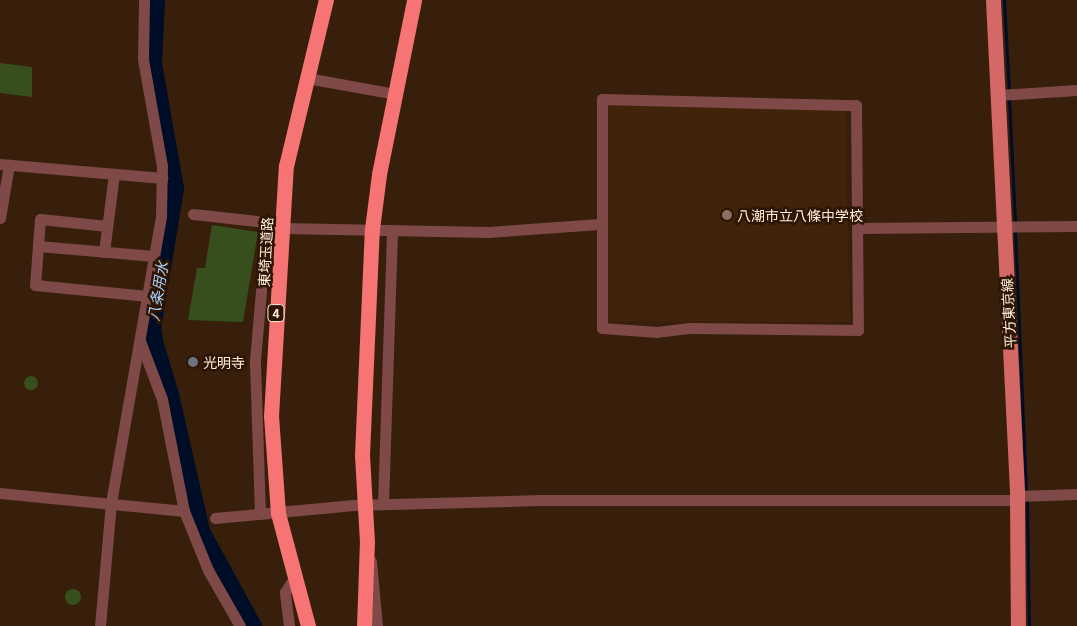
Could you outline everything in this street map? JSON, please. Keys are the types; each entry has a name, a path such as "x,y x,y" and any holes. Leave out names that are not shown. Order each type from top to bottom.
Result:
{"highway":[{"name":"東埼玉道路","path":"308,626 278,512 271,416 283,226 292,129 307,78 326,0"},
{"path":"364,626 367,542 364,505 372,229 395,94 414,0"}],"main road":[{"name":"平方東京線","path":"993,0 1017,498 1018,626"}],"street":[{"path":"100,626 111,503 154,256 162,178 142,59 144,0"},
{"path":"307,78 395,94"},
{"path":"998,95 1077,90"},
{"path":"602,99 856,105 858,228 858,330 689,328 657,332 602,328 600,224 602,99"},
{"path":"0,218 5,164 162,178"},
{"path":"104,252 114,174"},
{"path":"193,214 267,222 283,226 392,230 506,232 600,224"},
{"path":"108,226 40,220 35,285 147,296"},
{"path":"260,514 255,360 267,222"},
{"path":"858,228 1077,226"},
{"path":"383,504 392,230"},
{"path":"38,246 154,256"},
{"path":"140,341 162,400 184,511 208,570 240,626"},
{"path":"0,493 184,511"},
{"path":"215,518 383,504 1017,498 1077,494"},
{"path":"367,542 377,626"},
{"path":"289,626 285,592 294,578"}],"shaded area":[{"name":"八潮市立八條中学校","path":"607,103 845,109 850,322 608,321"}],"green space":[{"path":"0,63 32,67 32,97 0,93"},
{"path":"212,225 258,232 243,322 188,320 197,268 205,268"},
{"path":"31,376 36,378 38,383 36,388 31,390 26,388 24,383 26,378"},
{"path":"73,589 79,591 81,597 79,603 73,605 67,603 65,597 67,591"}],"waterway":[{"name":"八条用水","path":"155,0 152,63 174,188 151,328 153,341 169,394 200,531 252,626"},
{"path":"1004,0 1009,91"},
{"path":"1009,99 1015,223"},
{"path":"1015,230 1026,489"},
{"path":"1027,501 1029,626"}],"place":[{"name":"八潮市立八條中学校","path":"727,215"},
{"name":"光明寺","path":"193,362"}]}
